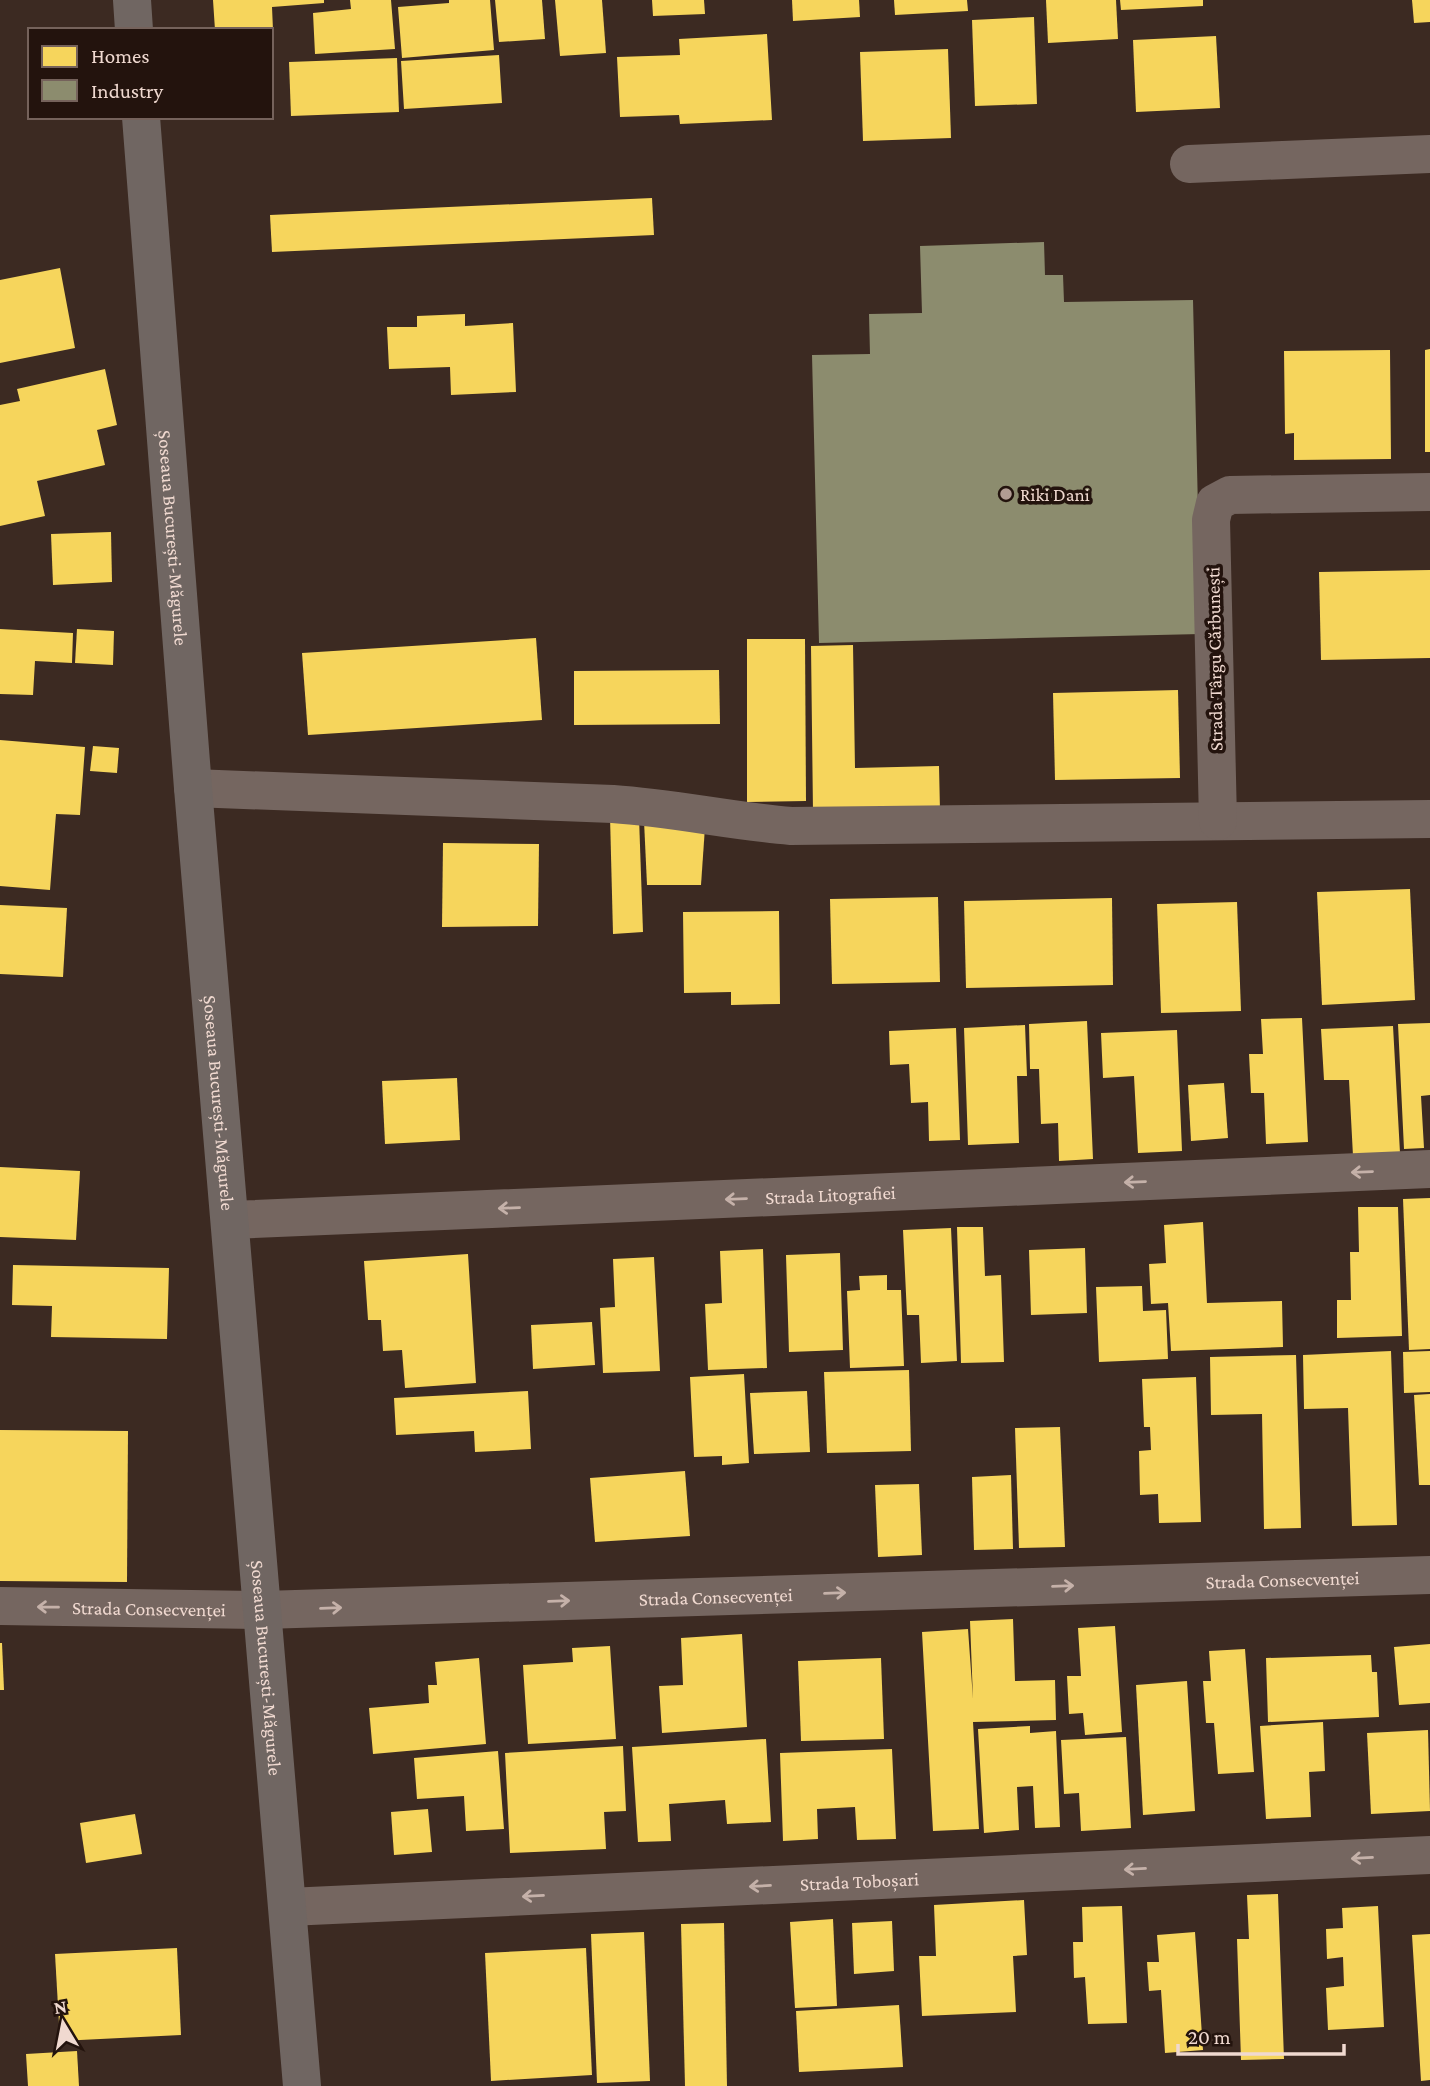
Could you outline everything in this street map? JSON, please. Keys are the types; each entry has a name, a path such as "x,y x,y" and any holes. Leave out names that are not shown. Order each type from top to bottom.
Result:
{"main road":[{"path":"131,0 134,28"},
{"name":"Șoseaua București-Măgurele","path":"141,119 193,788 302,2086"}],"street":[{"path":"1189,164 1430,154"},
{"name":"Strada Târgu Cărbunești","path":"1217,821 1211,520 1215,503 1230,495 1430,492"},
{"path":"193,788 661,807 790,826 1430,819"},
{"name":"Strada Litografiei","path":"231,1220 1430,1169"},
{"name":"Strada Consecvenței","path":"0,1606 263,1610 1430,1575"},
{"name":"Strada Toboșari","path":"288,1908 1430,1855"}],"building: Homes":[{"path":"213,0 324,0 324,3 272,7 273,28 215,28"},
{"path":"350,0 391,0 395,49 315,54 313,13 351,9"},
{"path":"449,0 490,0 494,50 402,58 398,7 449,3"},
{"path":"495,0 542,0 545,39 499,42"},
{"path":"555,0 602,0 606,53 560,56"},
{"path":"652,0 704,0 705,14 653,16"},
{"path":"792,0 859,0 860,17 793,21"},
{"path":"894,0 967,0 968,11 895,15"},
{"path":"1046,0 1116,0 1118,39 1048,43"},
{"path":"1120,0 1203,0 1203,6 1121,10"},
{"path":"1412,0 1430,0 1430,22 1414,23"},
{"path":"1034,17 1037,104 975,106 972,20"},
{"path":"767,34 772,120 680,124 679,115 620,117 617,57 680,55 679,39"},
{"path":"1216,36 1220,108 1136,112 1133,40"},
{"path":"948,49 951,138 863,141 860,52"},
{"path":"499,55 502,103 404,109 401,61"},
{"path":"397,58 399,112 291,116 289,62"},
{"path":"652,198 654,235 272,252 270,215"},
{"path":"60,268 75,348 0,363 0,280"},
{"path":"465,314 465,326 513,323 516,392 451,395 450,367 389,369 387,327 417,327 417,316"},
{"path":"1430,349 1430,452 1425,452 1425,350"},
{"path":"1390,350 1391,459 1294,460 1294,433 1285,434 1284,351"},
{"path":"105,369 117,425 97,430 105,465 37,481 45,516 0,526 0,405 20,401 17,389"},
{"path":"111,532 112,582 53,585 51,534"},
{"path":"1430,570 1430,658 1321,660 1319,572"},
{"path":"0,629 73,633 72,663 35,661 33,695 0,694"},
{"path":"77,629 114,631 113,665 75,663"},
{"path":"536,638 542,720 308,735 302,653"},
{"path":"747,639 805,639 806,801 747,802"},
{"path":"853,645 855,768 939,766 940,811 813,813 811,646"},
{"path":"719,670 720,724 574,725 574,671"},
{"path":"1178,690 1180,778 1055,780 1053,693"},
{"path":"0,740 85,747 80,815 56,814 50,890 0,886"},
{"path":"93,746 119,748 117,773 90,771"},
{"path":"610,816 639,817 643,932 613,934"},
{"path":"644,821 705,827 701,885 647,885"},
{"path":"443,843 539,844 538,926 442,927"},
{"path":"1410,889 1415,1000 1322,1005 1317,892"},
{"path":"938,897 940,982 832,984 830,899"},
{"path":"1112,898 1113,985 966,988 964,901"},
{"path":"1237,902 1241,1011 1161,1013 1157,904"},
{"path":"0,905 67,908 63,977 0,974"},
{"path":"779,911 780,1004 731,1005 731,992 684,993 683,912"},
{"path":"1302,1018 1308,1142 1266,1144 1264,1093 1251,1093 1249,1054 1263,1054 1261,1019"},
{"path":"1087,1021 1093,1159 1059,1161 1058,1123 1041,1124 1039,1069 1030,1069 1029,1024"},
{"path":"1430,1023 1430,1095 1421,1096 1424,1148 1404,1149 1398,1024"},
{"path":"1025,1025 1027,1076 1017,1076 1019,1143 968,1145 964,1028"},
{"path":"1393,1026 1400,1153 1353,1156 1349,1080 1324,1080 1321,1029"},
{"path":"956,1028 960,1140 929,1141 928,1102 911,1103 909,1064 890,1065 889,1031"},
{"path":"1177,1030 1182,1151 1138,1153 1134,1076 1103,1078 1101,1033"},
{"path":"457,1078 460,1140 385,1144 382,1081"},
{"path":"1224,1083 1228,1138 1191,1141 1188,1085"},
{"path":"0,1167 80,1171 76,1240 0,1237"},
{"path":"1430,1198 1430,1349 1409,1350 1403,1199"},
{"path":"1358,1207 1398,1207 1402,1336 1337,1338 1337,1300 1351,1300 1350,1252 1359,1252"},
{"path":"1203,1222 1207,1303 1282,1301 1283,1347 1171,1351 1168,1303 1151,1304 1149,1264 1166,1263 1164,1225"},
{"path":"957,1227 983,1227 985,1276 1001,1275 1004,1362 961,1363"},
{"path":"951,1228 957,1361 921,1363 919,1315 907,1315 903,1230"},
{"path":"1085,1248 1087,1313 1031,1315 1029,1250"},
{"path":"763,1249 767,1368 708,1370 705,1304 722,1303 720,1251"},
{"path":"840,1253 843,1350 789,1352 786,1255"},
{"path":"468,1254 476,1383 405,1388 402,1350 383,1351 381,1320 368,1320 364,1261"},
{"path":"654,1257 660,1371 603,1373 600,1308 615,1307 613,1259"},
{"path":"13,1265 169,1268 167,1339 51,1337 52,1306 12,1305"},
{"path":"887,1275 887,1290 901,1290 904,1366 850,1368 847,1291 860,1290 859,1276"},
{"path":"1142,1286 1143,1311 1166,1310 1168,1359 1099,1362 1096,1287"},
{"path":"592,1322 595,1365 533,1369 531,1325"},
{"path":"1391,1351 1397,1525 1352,1526 1348,1408 1304,1409 1303,1355"},
{"path":"1430,1351 1430,1392 1404,1393 1403,1352"},
{"path":"1296,1355 1301,1528 1264,1529 1262,1414 1211,1415 1210,1357"},
{"path":"909,1370 911,1451 827,1453 824,1372"},
{"path":"744,1374 749,1463 722,1465 722,1456 694,1457 690,1377"},
{"path":"1196,1377 1201,1522 1159,1523 1158,1494 1140,1495 1139,1451 1151,1450 1150,1427 1144,1427 1142,1379"},
{"path":"528,1391 531,1449 475,1452 474,1431 396,1435 394,1398"},
{"path":"807,1391 810,1452 754,1454 750,1393"},
{"path":"1430,1394 1430,1485 1419,1485 1414,1395"},
{"path":"1060,1427 1065,1547 1019,1548 1015,1428"},
{"path":"0,1430 128,1431 127,1582 0,1581"},
{"path":"685,1471 690,1536 595,1542 590,1478"},
{"path":"1011,1475 1013,1549 974,1550 972,1477"},
{"path":"919,1484 922,1555 878,1557 875,1485"},
{"path":"1013,1619 1015,1681 1055,1680 1056,1720 973,1722 979,1829 933,1831 922,1632 968,1629 973,1699 970,1621"},
{"path":"1115,1626 1122,1732 1085,1735 1083,1713 1069,1714 1067,1676 1081,1676 1078,1628"},
{"path":"742,1634 747,1727 662,1733 659,1686 683,1685 681,1638"},
{"path":"2,1643 4,1690 0,1690"},
{"path":"1430,1644 1430,1703 1399,1705 1394,1647"},
{"path":"610,1646 616,1739 528,1744 523,1665 573,1662 572,1648"},
{"path":"1245,1649 1254,1772 1218,1774 1214,1723 1206,1723 1203,1681 1211,1681 1209,1651"},
{"path":"1371,1655 1372,1672 1377,1672 1379,1717 1268,1722 1266,1658"},
{"path":"479,1658 486,1744 373,1754 369,1708 429,1703 428,1685 437,1685 435,1662"},
{"path":"881,1658 884,1739 801,1741 798,1661"},
{"path":"1187,1681 1195,1811 1143,1815 1136,1685"},
{"path":"1323,1722 1325,1771 1309,1772 1311,1817 1266,1819 1260,1726"},
{"path":"1030,1726 1030,1733 1056,1731 1060,1827 1035,1828 1033,1786 1017,1787 1019,1830 984,1833 978,1729"},
{"path":"1428,1730 1430,1811 1371,1814 1367,1733"},
{"path":"1126,1737 1131,1828 1081,1831 1079,1793 1064,1794 1061,1740"},
{"path":"766,1739 771,1822 727,1824 725,1800 669,1804 671,1841 638,1842 632,1747"},
{"path":"623,1746 626,1811 604,1812 606,1849 510,1853 505,1753"},
{"path":"892,1749 896,1839 857,1840 855,1807 817,1809 818,1839 783,1841 780,1753"},
{"path":"498,1751 504,1829 466,1831 464,1796 417,1799 414,1758"},
{"path":"428,1809 432,1852 394,1855 391,1812"},
{"path":"135,1814 142,1854 86,1863 80,1823"},
{"path":"1278,1894 1284,2059 1241,2060 1237,1939 1249,1939 1247,1895"},
{"path":"1024,1900 1027,1955 1013,1956 1016,2012 922,2016 919,1956 936,1956 934,1905"},
{"path":"1122,1906 1127,2023 1088,2024 1085,1977 1074,1978 1073,1942 1083,1942 1082,1907"},
{"path":"1378,1906 1384,2027 1328,2030 1326,1988 1344,1986 1343,1957 1327,1959 1326,1929 1343,1928 1342,1908"},
{"path":"833,1919 837,2006 795,2008 790,1922"},
{"path":"892,1921 894,1971 854,1974 852,1923"},
{"path":"724,1923 727,2086 685,2086 681,1924"},
{"path":"644,1932 650,2081 597,2083 591,1934"},
{"path":"1195,1932 1203,2050 1165,2053 1161,1990 1149,1991 1147,1962 1159,1962 1157,1935"},
{"path":"1430,1934 1430,2080 1421,2081 1412,1935"},
{"path":"177,1948 181,2035 60,2041 55,1954"},
{"path":"586,1948 592,2075 491,2081 485,1953"},
{"path":"899,2005 903,2067 799,2072 796,2011"},
{"path":"77,2051 79,2086 28,2086 26,2054"}],"building: Industry":[{"name":"Riki Dani","path":"1044,242 1045,275 1063,275 1064,302 1193,300 1201,634 819,643 812,355 870,354 869,314 922,313 920,246"}],"place":[{"name":"Riki Dani","path":"1006,494"}]}
